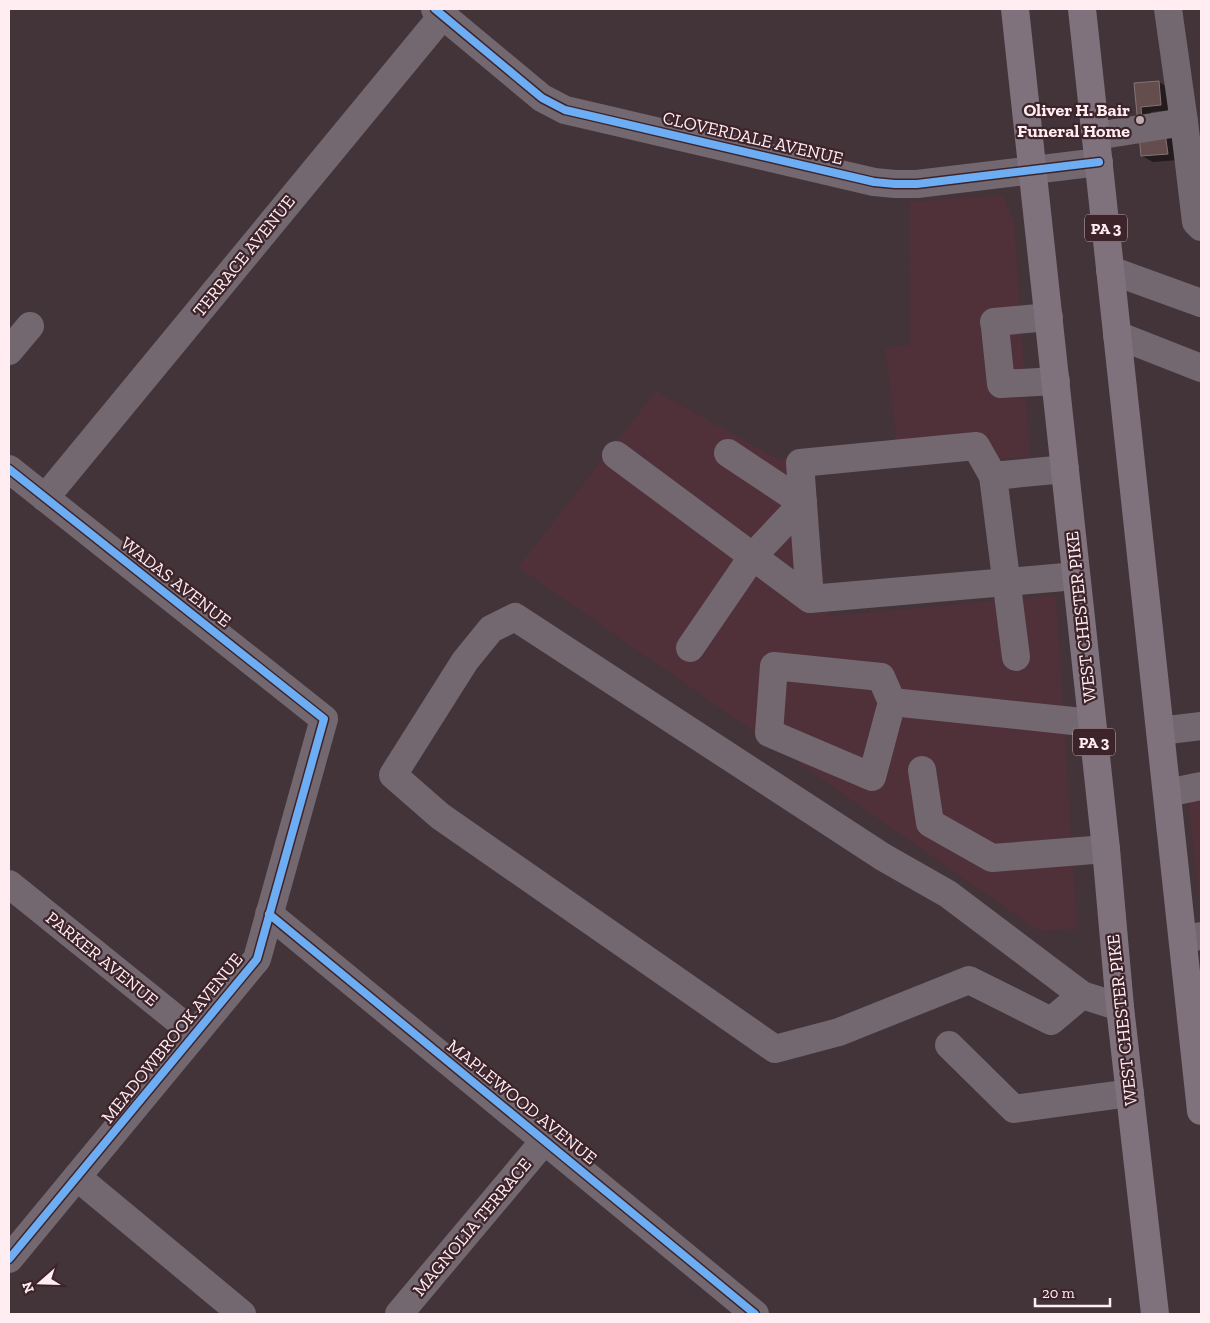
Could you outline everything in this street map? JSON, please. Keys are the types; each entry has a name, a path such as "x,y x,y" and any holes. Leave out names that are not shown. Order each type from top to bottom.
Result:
{"main road":[{"name":"WEST CHESTER PIKE","path":"1015,9 1106,849 1120,1007 1155,1314"},
{"name":"PA 3","path":"1082,9 1167,793 1192,938 1200,1094"}],"street":[{"path":"1168,9 1196,222 1201,227"},
{"name":"CLOVERDALE AVENUE","path":"439,12 542,98 565,110 874,182 916,184 1098,162"},
{"name":"TERRACE AVENUE","path":"45,498 439,12"},
{"path":"1096,136 1184,122"},
{"path":"1110,270 1201,303"},
{"path":"1049,317 994,322 1001,384 1056,381"},
{"path":"9,351 30,326"},
{"path":"1117,334 1201,368"},
{"path":"810,599 800,463 976,446 992,476 1016,657"},
{"path":"728,453 803,502"},
{"path":"616,455 810,599 1076,576"},
{"name":"WADAS AVENUE","path":"9,469 324,719"},
{"path":"992,476 1065,469"},
{"path":"690,648 753,556 803,502"},
{"path":"1082,995 1051,1021 969,980 840,1032 775,1049 440,816 393,775 465,661 491,629 516,617 883,857 948,894 1082,995 1120,1007"},
{"path":"774,666 881,677 892,702 872,777 769,733 774,666"},
{"path":"892,702 1092,723"},
{"name":"MEADOWBROOK AVENUE","path":"10,1255 257,959 324,719"},
{"path":"1160,731 1201,726"},
{"path":"922,770 930,823 992,858 1106,849"},
{"path":"1167,793 1201,786"},
{"name":"PARKER AVENUE","path":"9,884 195,1034"},
{"name":"MAPLEWOOD AVENUE","path":"269,914 755,1314"},
{"path":"949,1045 1014,1109 1130,1093"},
{"name":"MAGNOLIA TERRACE","path":"399,1314 544,1140"},
{"path":"77,1176 242,1314"}],"shaded area":[{"path":"1002,195 1014,221 1030,457 810,472 829,616 1056,595 1077,929 1039,931 518,567 656,391 778,459 897,444 885,348 910,345 909,202"},
{"path":"1201,774 1201,914 1188,800"}],"building":[{"name":"Oliver H. Bair Funeral Home","path":"1159,81 1161,105 1141,107 1143,135 1165,133 1168,154 1141,156 1134,83"}],"cycle path":[{"path":"435,9 542,98 565,110 874,182 917,184 1099,162"},
{"path":"9,469 324,719 257,959 9,1259"},
{"path":"269,914 755,1314"}],"place":[{"name":"Oliver H. Bair Funeral Home","path":"1140,120"}]}
